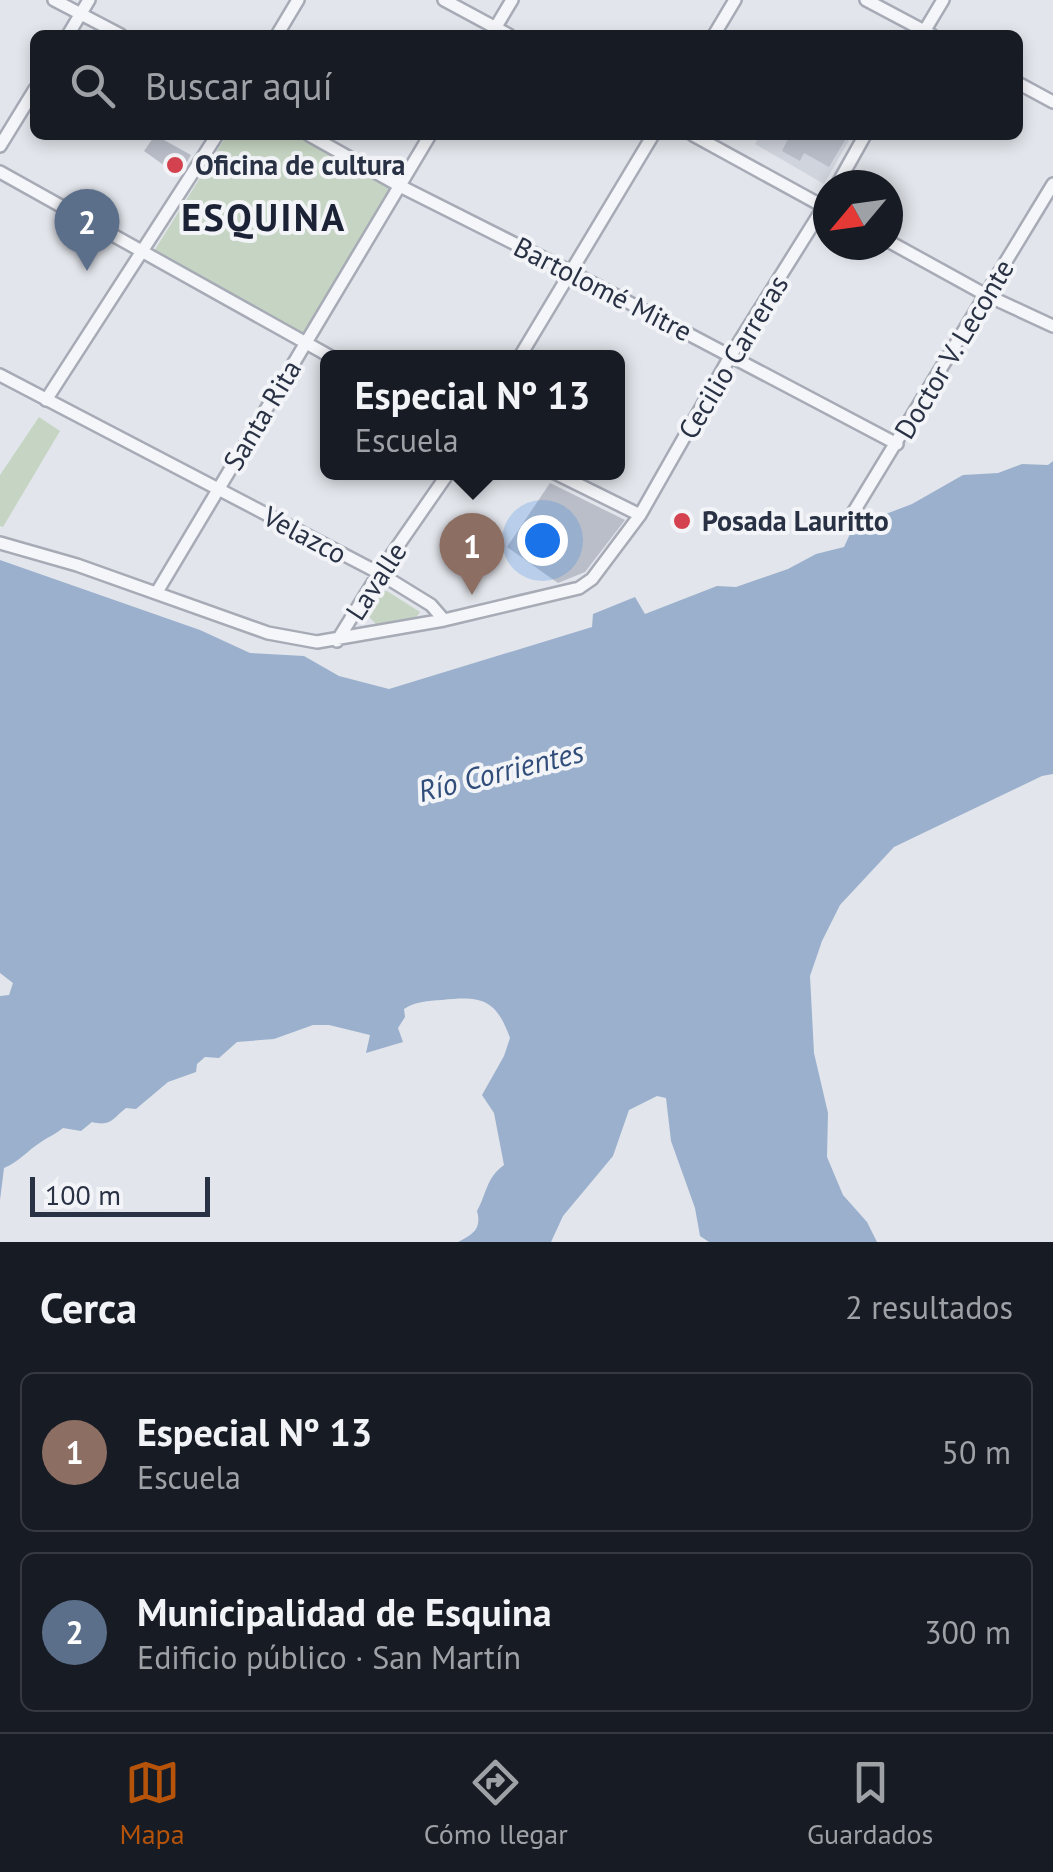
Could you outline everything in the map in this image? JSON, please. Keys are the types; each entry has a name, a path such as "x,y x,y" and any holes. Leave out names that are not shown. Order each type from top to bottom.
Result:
{"street":[{"path":"54,0 112,30"},
{"path":"71,30 89,0"},
{"path":"280,30 298,0"},
{"path":"444,0 491,30"},
{"path":"494,30 512,0"},
{"path":"717,30 735,0"},
{"path":"866,0 919,30"},
{"path":"928,30 942,0"},
{"path":"1023,86 1053,102"},
{"path":"0,146 30,97"},
{"path":"46,400 214,140"},
{"name":"Bartolomé Mitre","path":"318,140 897,444"},
{"name":"Santa Rita","path":"156,592 427,140"},
{"path":"524,350 650,140"},
{"path":"702,140 813,198"},
{"path":"845,170 862,140"},
{"path":"0,172 320,350"},
{"name":"Doctor V. Leconte","path":"853,512 1053,184"},
{"name":"Cecilio Carreras","path":"0,543 294,640 338,640 578,588 592,579 640,514 731,355 813,227"},
{"path":"903,249 1053,326"},
{"name":"Velazco","path":"0,375 378,574 431,605 444,620"},
{"name":"Lavalle","path":"338,640 443,480"},
{"path":"570,480 640,514"}],"shaded area":[{"path":"757,140 849,140 832,170 813,170 813,178 755,144"}],"green space":[{"path":"224,140 307,140 393,188 304,333 154,251"},
{"path":"39,417 60,431 3,527 0,526 0,475"},
{"path":"387,591 420,612 415,619 376,624 368,616 380,592"}],"water":[{"name":"Río Corrientes","path":"1053,461 1053,774 894,847 840,905 810,976 814,1053 828,1113 827,1157 843,1195 867,1222 877,1242 709,1242 700,1236 695,1208 671,1141 666,1098 657,1096 629,1110 613,1156 563,1216 551,1242 458,1242 475,1230 477,1211 488,1186 504,1165 494,1113 482,1095 510,1038 492,1007 467,999 409,1006 404,1009 405,1017 398,1028 403,1042 366,1053 370,1035 329,1025 313,1025 274,1039 237,1042 219,1058 205,1057 197,1064 196,1072 168,1082 136,1109 126,1108 111,1121 92,1122 81,1131 63,1128 44,1140 4,1168 0,1200 0,996 9,995 13,983 0,973 0,560 200,630 250,653 304,656 339,676 389,689 592,627 593,614 635,597 645,614 717,586 736,587 788,569 816,554 844,547 850,534 878,517 912,504 963,475 998,473 1022,464 1048,465"}],"building":[{"name":"Oficina de cultura","path":"152,140 164,140 191,155 179,176 144,151"},
{"path":"788,140 845,140 829,167 804,153 800,161 782,151"},
{"path":"550,483 625,520 585,572 558,583 507,547"}],"place":[{"name":"Oficina de cultura","path":"175,165"},
{"name":"Municipalidad de Esquina","path":"87,271"},
{"name":"Posada Lauritto","path":"682,521"},
{"name":"Especial Nº 13","path":"472,595"}],"district":[{"name":"ESQUINA","path":"264,218"}]}
